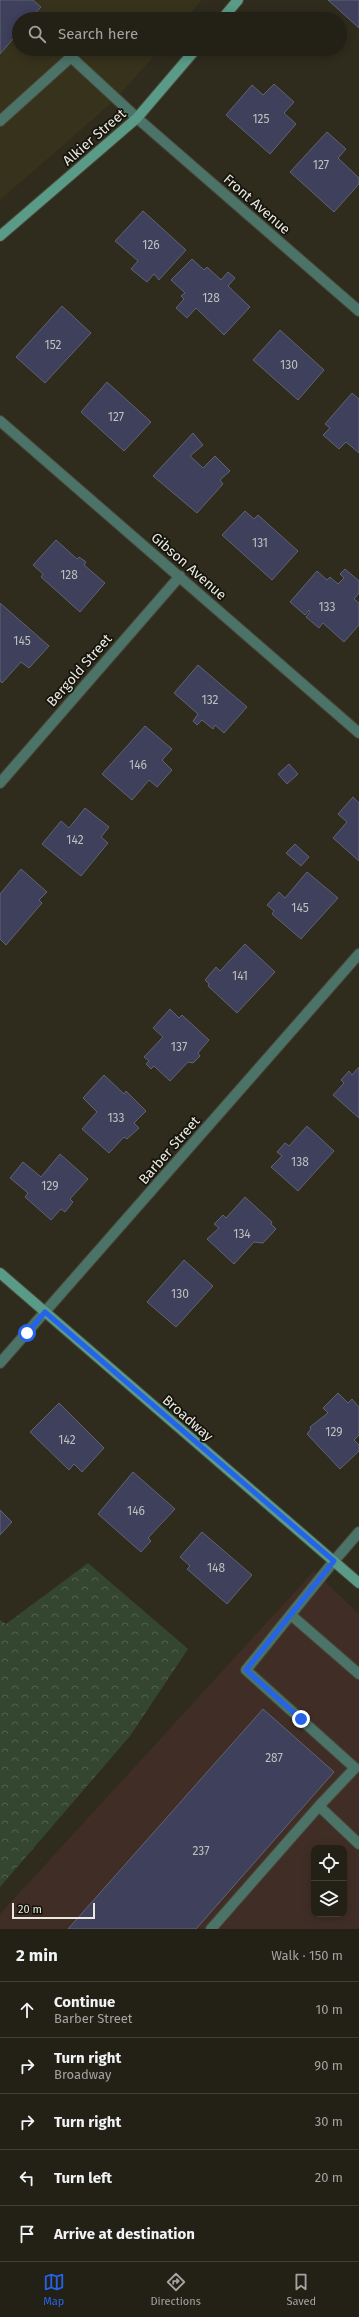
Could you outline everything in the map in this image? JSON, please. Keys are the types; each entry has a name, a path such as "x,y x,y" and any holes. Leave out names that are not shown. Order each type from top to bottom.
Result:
{"street":[{"path":"228,12 238,0"},
{"name":"Alkier Street","path":"0,236 137,118 190,56"},
{"name":"Front Avenue","path":"0,121 71,57 137,118 359,311"},
{"name":"Gibson Avenue","path":"0,421 359,733"},
{"name":"Bergold Street","path":"0,783 180,576"},
{"name":"Barber Street","path":"0,1363 359,954"},
{"name":"Broadway","path":"0,1273 359,1583"},
{"path":"211,1929 357,1765 246,1670 359,1532"},
{"path":"291,1615 359,1674"},
{"path":"319,1806 359,1844"}],"shaded area":[{"path":"0,0 202,0 191,12 12,12 12,56 154,56 115,100 0,200"},
{"path":"314,1571 359,1614 359,1929 0,1929 0,1914"}],"green space":[{"path":"88,1563 188,1649 130,1736 0,1887 0,1620 6,1624"}],"building":[{"path":"0,0 33,0 41,7 36,12 12,12 12,40 0,54"},
{"path":"328,0 359,0 359,28 347,17 347,12 341,12"},
{"path":"274,84 294,102 284,113 296,124 270,154 226,115 252,85 263,95"},
{"path":"327,132 346,149 338,158 359,178 359,184 334,212 290,172"},
{"path":"143,211 186,250 159,280 154,274 147,282 131,269 138,261 115,241"},
{"path":"192,259 204,270 207,267 221,280 228,272 235,278 228,286 250,307 224,335 196,308 187,318 176,308 184,299 181,296 185,293 171,280"},
{"path":"62,306 91,333 45,383 16,357"},
{"path":"280,330 324,370 298,400 253,360"},
{"path":"107,382 151,422 124,451 81,412"},
{"path":"352,393 359,399 359,453 346,442 339,449 323,435 330,428 325,424"},
{"path":"193,433 203,445 190,456 203,468 215,456 230,471 220,480 223,484 197,513 153,476"},
{"path":"245,511 254,519 258,515 298,551 272,580 222,535"},
{"path":"56,540 77,559 79,557 86,562 84,565 105,583 80,612 41,577 43,574 33,565"},
{"path":"345,569 359,581 359,593 354,599 359,603 359,625 344,642 323,623 319,628 306,617 310,612 309,610 305,615 290,602 317,571 327,580 330,577 338,584 344,578 340,574"},
{"path":"0,603 49,646 29,668 21,662 2,683 0,681"},
{"path":"198,665 247,707 224,733 215,725 213,729 202,720 197,725 193,721 198,714 174,693"},
{"path":"145,726 172,749 162,760 172,770 157,787 149,780 132,800 102,774"},
{"path":"289,764 298,774 287,784 278,774"},
{"path":"353,797 359,803 359,861 333,838 347,822 338,814"},
{"path":"85,808 109,827 101,837 108,843 81,876 42,844 61,821 69,828"},
{"path":"295,844 309,857 301,866 286,853"},
{"path":"21,869 47,892 39,900 42,903 6,945 0,939 0,894"},
{"path":"307,872 338,898 301,939 272,914 274,911 267,905 279,892 285,898"},
{"path":"245,944 275,972 237,1013 208,986 209,984 205,980 216,967 220,971"},
{"path":"170,1009 179,1018 182,1015 209,1040 198,1053 200,1056 193,1063 188,1062 170,1081 154,1066 151,1069 146,1064 149,1061 144,1057 163,1037 153,1028"},
{"path":"359,1067 359,1118 333,1095 344,1083 341,1080 349,1071 352,1075"},
{"path":"104,1075 124,1094 126,1091 146,1111 134,1123 139,1128 127,1139 124,1137 109,1153 82,1129 97,1112 83,1098"},
{"path":"307,1126 334,1151 298,1191 271,1167 282,1156 277,1152 285,1143 289,1146"},
{"path":"60,1154 88,1179 70,1199 73,1202 65,1212 61,1209 51,1220 25,1197 28,1193 10,1178 23,1162 41,1177"},
{"path":"245,1197 272,1222 271,1224 276,1229 263,1243 254,1242 234,1264 207,1239 219,1228 214,1224 223,1215 226,1218"},
{"path":"184,1260 213,1286 176,1327 147,1302"},
{"path":"338,1393 348,1403 352,1399 359,1407 359,1435 354,1440 359,1445 359,1451 340,1469 307,1434 311,1429 310,1427 328,1413 323,1408"},
{"path":"59,1403 104,1448 82,1472 74,1464 69,1470 30,1432"},
{"path":"133,1472 175,1509 148,1538 151,1541 141,1552 98,1514"},
{"path":"0,1510 12,1522 0,1535"},
{"path":"202,1532 252,1575 227,1604 187,1569 190,1566 180,1557"},
{"path":"263,1709 334,1772 196,1929 68,1929"}],"route":[{"path":"27,1333 45,1312 334,1561 246,1670 301,1719"}]}
